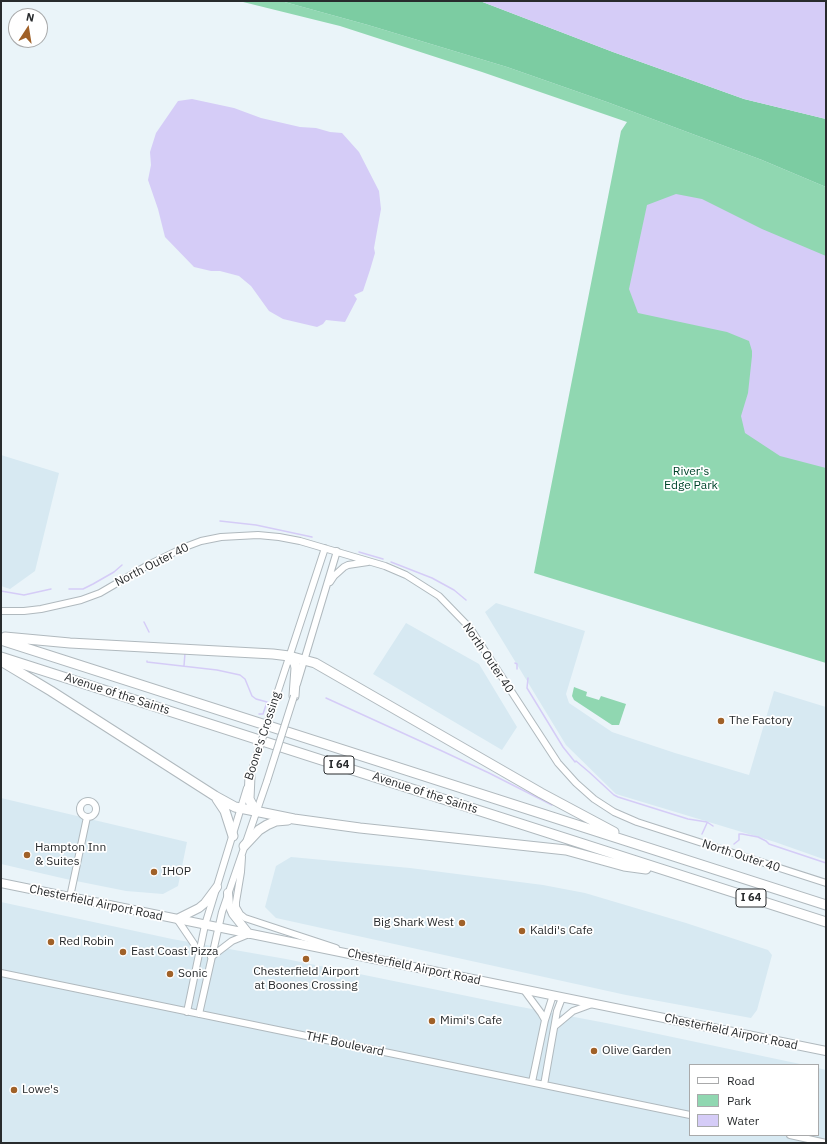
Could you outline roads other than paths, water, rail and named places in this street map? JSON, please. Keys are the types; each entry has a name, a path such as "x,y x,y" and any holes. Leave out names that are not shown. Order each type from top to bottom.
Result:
{"highway":[{"path":"1,636 70,643 273,654 289,656 315,663 548,797 633,843"},
{"name":"Avenue of the Saints","path":"1,640 826,905"},
{"path":"289,656 293,660 296,668 294,696"},
{"name":"Avenue of the Saints","path":"1,657 826,922"},
{"path":"1,661 51,691 214,796 240,808 294,819 368,829 543,847 577,852 624,866 676,874"},
{"path":"250,776 249,799 256,812"},
{"path":"214,796 225,811 233,836"},
{"path":"243,847 259,830 266,825 276,821 294,819"}],"main road":[{"name":"Chesterfield Airport Road","path":"3,885 70,897 826,1051"},
{"path":"177,919 199,908 205,903 217,887"},
{"path":"228,893 229,906 233,914 249,934"}],"street":[{"name":"North Outer 40","path":"1,611 41,609 81,600 100,593 148,565 185,547 201,541 221,537 258,535 279,537 337,551 385,566 406,575 439,596 470,628 558,763 576,783 594,799 614,812 637,822 826,883"},
{"name":"Boone's Crossing","path":"187,1012 205,925 250,776 325,548"},
{"name":"Boone's Crossing","path":"199,1014 217,927 294,696 337,551"},
{"path":"326,591 334,576 344,567 369,562"},
{"path":"70,897 87,817"},
{"path":"243,847 236,902 236,907 240,914 245,918 357,955"},
{"path":"177,919 199,954"},
{"path":"211,957 232,941 249,934"},
{"name":"THF Boulevard","path":"1,973 689,1114"},
{"path":"524,990 545,1020"},
{"path":"532,1082 545,1020 553,995"},
{"path":"544,1085 557,1011 562,998"},
{"path":"554,1026 573,1011 592,1004"},
{"path":"794,1136 826,1143"}],"water":[{"path":"480,1 826,1 826,119 744,99 613,52"},
{"path":"192,99 234,108 261,118 300,127 316,128 330,132 342,133 359,152 379,191 381,209 374,248 375,253 370,270 363,291 354,295 357,299 345,322 326,320 323,324 317,327 283,319 269,311 251,286 239,276 194,267 165,237 158,209 148,180 151,165 150,152 156,133 178,101"},
{"path":"676,194 702,199 762,229 826,256 826,468 780,456 745,433 741,416 748,393 752,356 749,341 727,332 638,313 629,289 647,205"}],"waterway":[{"path":"220,521 256,525 312,537"},
{"path":"359,552 383,559"},
{"path":"391,562 432,578 454,590 466,600"},
{"path":"69,589 83,589 114,572 122,565"},
{"path":"1,591 24,595 51,589"},
{"path":"144,622 149,632"},
{"path":"184,666 185,653"},
{"path":"147,661 217,670 240,675 245,679 252,696 256,699 267,702 263,714 259,714"},
{"path":"515,663 517,664 517,669"},
{"path":"528,678 527,688 563,747 575,762 576,761 614,795 688,819 707,822 713,826"},
{"path":"326,698 489,773 552,805"},
{"path":"702,834 707,823"},
{"path":"734,844 739,840 739,834 758,837 769,844 826,863"}],"place":[{"name":"The Factory","path":"721,721"},
{"name":"Hampton Inn & Suites","path":"27,855"},
{"name":"IHOP","path":"154,872"},
{"name":"Big Shark West","path":"462,923"},
{"name":"Kaldi's Cafe","path":"522,931"},
{"name":"Red Robin","path":"51,942"},
{"name":"East Coast Pizza","path":"123,952"},
{"name":"Chesterfield Airport at Boones Crossing","path":"306,959"},
{"name":"Sonic","path":"170,974"},
{"name":"Mimi's Cafe","path":"432,1021"},
{"name":"Olive Garden","path":"594,1051"},
{"name":"Lowe's","path":"14,1090"}],"park label":[{"name":"River's Edge Park","path":"691,479"}]}
